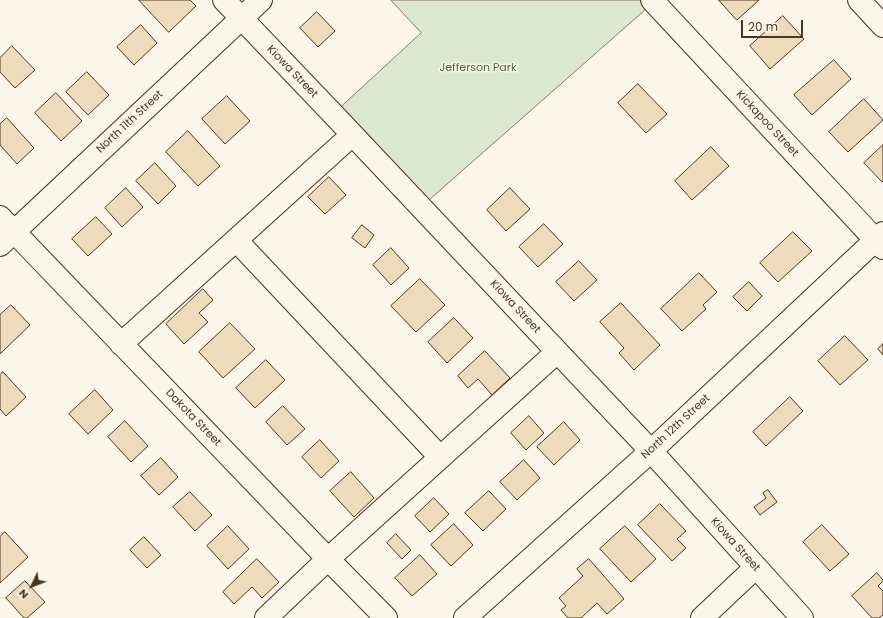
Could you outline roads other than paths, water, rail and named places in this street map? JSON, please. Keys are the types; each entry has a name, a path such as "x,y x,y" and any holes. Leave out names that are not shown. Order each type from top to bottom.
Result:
{"street":[{"name":"Kiowa Street","path":"224,0 651,451 802,618"},
{"name":"North 11th Street","path":"5,231 261,0"},
{"name":"Kickapoo Street","path":"652,0 881,240"},
{"path":"859,0 883,26"},
{"path":"121,344 352,134"},
{"name":"Dakota Street","path":"5,231 121,344 386,618"},
{"path":"236,240 440,457"},
{"name":"North 12th Street","path":"465,618 651,451 881,240"},
{"path":"266,618 328,559 557,352"},
{"path":"702,618 756,568"}],"park label":[{"name":"Jefferson Park","path":"478,68"}]}
